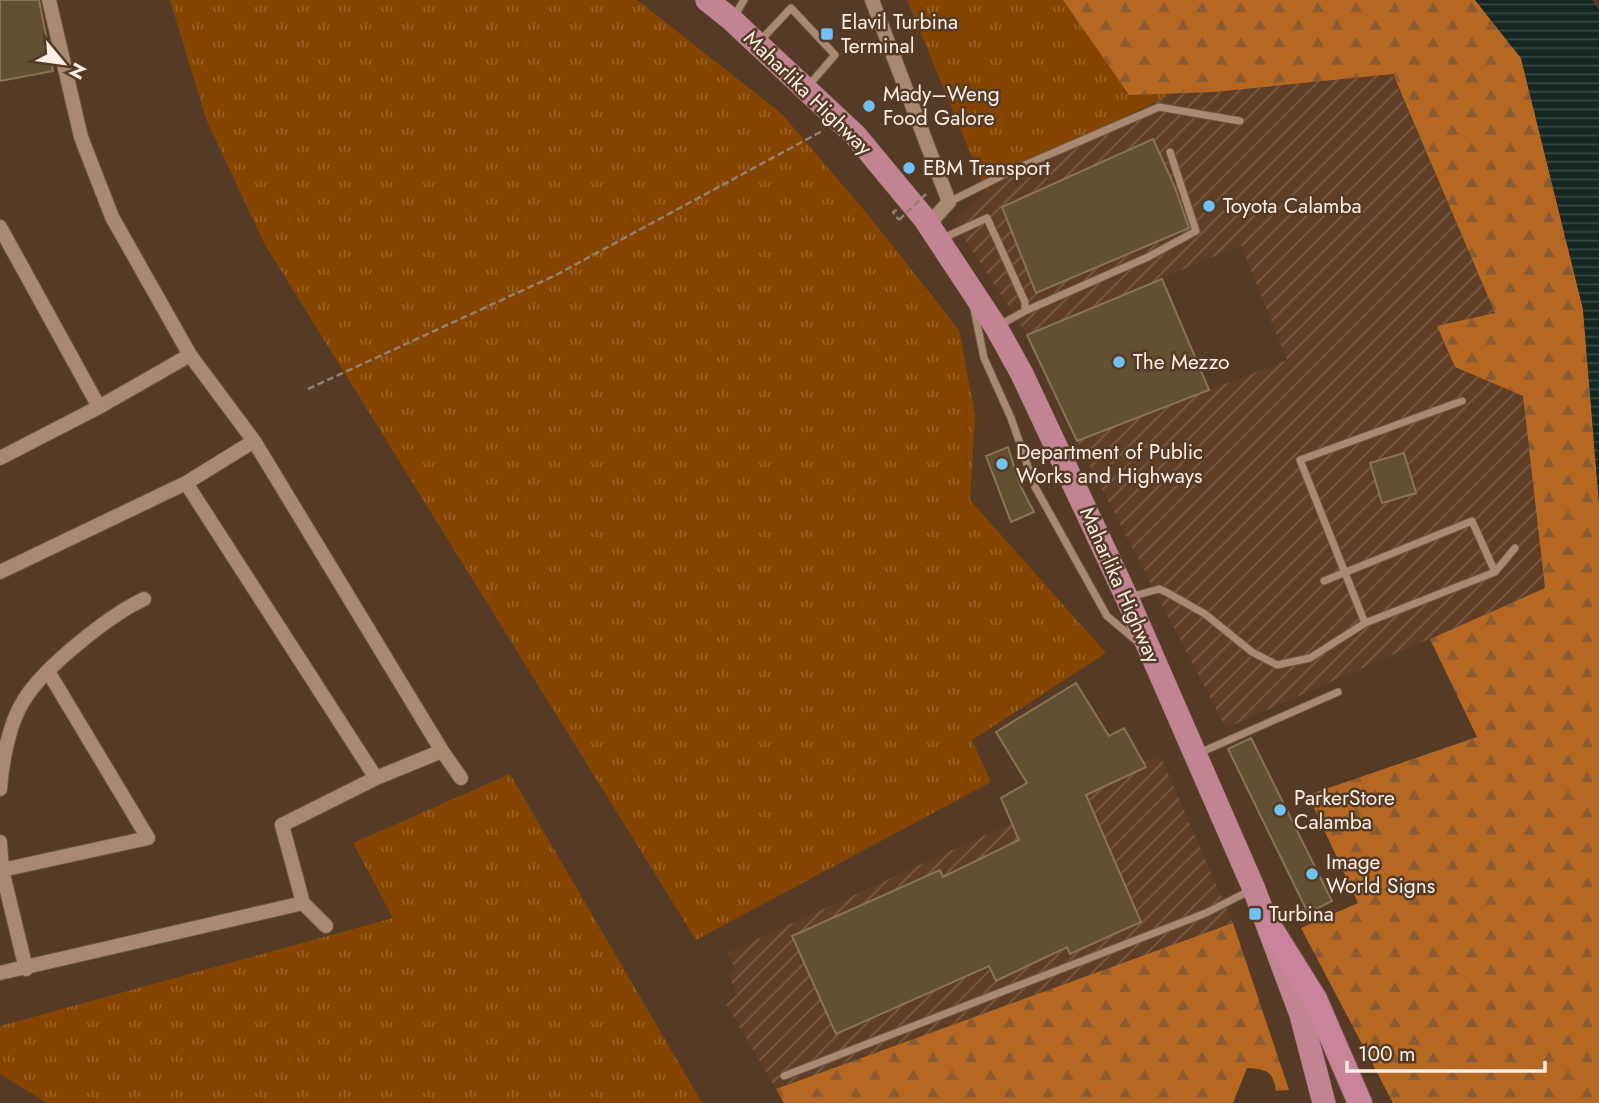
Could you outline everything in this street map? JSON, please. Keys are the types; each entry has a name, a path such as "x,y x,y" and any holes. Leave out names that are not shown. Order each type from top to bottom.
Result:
{"highway":[{"name":"Maharlika Highway","path":"707,0 738,10 758,44 842,120 933,232 969,281 996,327 1127,598 1197,754 1270,928 1301,1016 1324,1103"},
{"path":"1270,928 1315,999 1360,1103"}],"street":[{"path":"49,0 81,136 112,217 190,355 254,441 461,778"},
{"path":"872,0 949,202 933,232"},
{"path":"0,227 99,407"},
{"path":"0,440 4,456 99,407 190,355"},
{"path":"0,572 186,483 254,441"},
{"path":"186,483 376,778"},
{"path":"0,789 3,759 24,700 48,673 117,612 144,599"},
{"path":"2,870 148,838 48,673"},
{"path":"326,926 303,904 282,825 376,778 442,751"},
{"path":"0,842 2,870 26,969"},
{"path":"0,973 303,904"}],"lane":[{"path":"758,44 791,8 835,55 806,88"},
{"path":"949,202 1011,171 1159,107 1240,121"},
{"path":"996,327 1025,311 1148,257 1196,231 1170,152"},
{"path":"933,232 987,218 1025,302 1025,311"},
{"path":"969,281 984,358 1011,418 1035,487 1107,616 1151,653"},
{"path":"1365,623 1300,460 1462,401"},
{"path":"1324,581 1472,521 1494,572"},
{"path":"1127,598 1159,589 1168,593 1205,614 1252,652 1277,665 1310,659 1365,623 1494,572 1515,548"},
{"path":"1197,754 1338,692"},
{"path":"784,1076 1206,912 1254,889"}],"path":[{"path":"308,389 556,275 842,120"},
{"path":"893,212 899,220 926,194"}],"shaded area":[{"path":"1392,74 1495,313 1437,326 1455,367 1523,396 1545,588 1226,728 1077,441 1287,360 1241,245 1027,335 953,221 994,184 1172,93"},
{"path":"1160,755 1233,923 776,1089 726,1004 737,995 729,976 736,971 727,953"}],"green space":[{"path":"170,0 637,0 782,114 869,216 959,330 975,415 970,500 1106,653 972,740 991,782 696,940 264,243 206,119"},
{"path":"907,0 1063,0 1129,95 1172,93 994,184 986,191"},
{"path":"1063,0 1475,0 1521,58 1583,309 1599,503 1599,1103 1393,1103 1301,928 1358,903 1308,795 1477,737 1430,639 1545,588 1523,396 1455,367 1437,326 1495,313 1393,74 1214,92 1129,95"},
{"path":"510,774 702,1103 47,1103 0,1074 0,1026 393,918 353,843"},
{"path":"1233,923 1289,1090 1276,1091 1268,1072 1247,1068 1233,1103 784,1103 776,1089"}],"water":[{"path":"1475,0 1592,0 1599,10 1599,503 1583,309 1521,58"}],"building":[{"path":"0,0 39,0 53,71 0,81"},
{"path":"1153,139 1174,185 1189,228 1036,293 1002,207"},
{"name":"The Mezzo","path":"1162,279 1209,390 1077,441 1027,335"},
{"path":"1008,447 1020,485 1034,512 1011,522 986,456"},
{"path":"1404,453 1416,493 1382,503 1370,463"},
{"path":"1076,683 1109,736 1124,728 1146,767 1086,795 1141,922 1070,954 1067,947 996,981 989,966 836,1034 792,936 940,870 943,877 1019,840 1001,798 1027,783 996,732"},
{"path":"1251,738 1332,901 1308,913 1228,749"}],"place":[{"name":"Elavil Turbina Terminal","path":"827,34"},
{"name":"Mady–Weng Food Galore","path":"869,106"},
{"name":"EBM Transport","path":"909,168"},
{"name":"Toyota Calamba","path":"1209,206"},
{"name":"The Mezzo","path":"1119,362"},
{"name":"Department of Public Works and Highways","path":"1002,464"},
{"name":"ParkerStore Calamba","path":"1280,810"},
{"name":"Image World Signs","path":"1312,874"},
{"name":"Turbina","path":"1255,914"}]}
